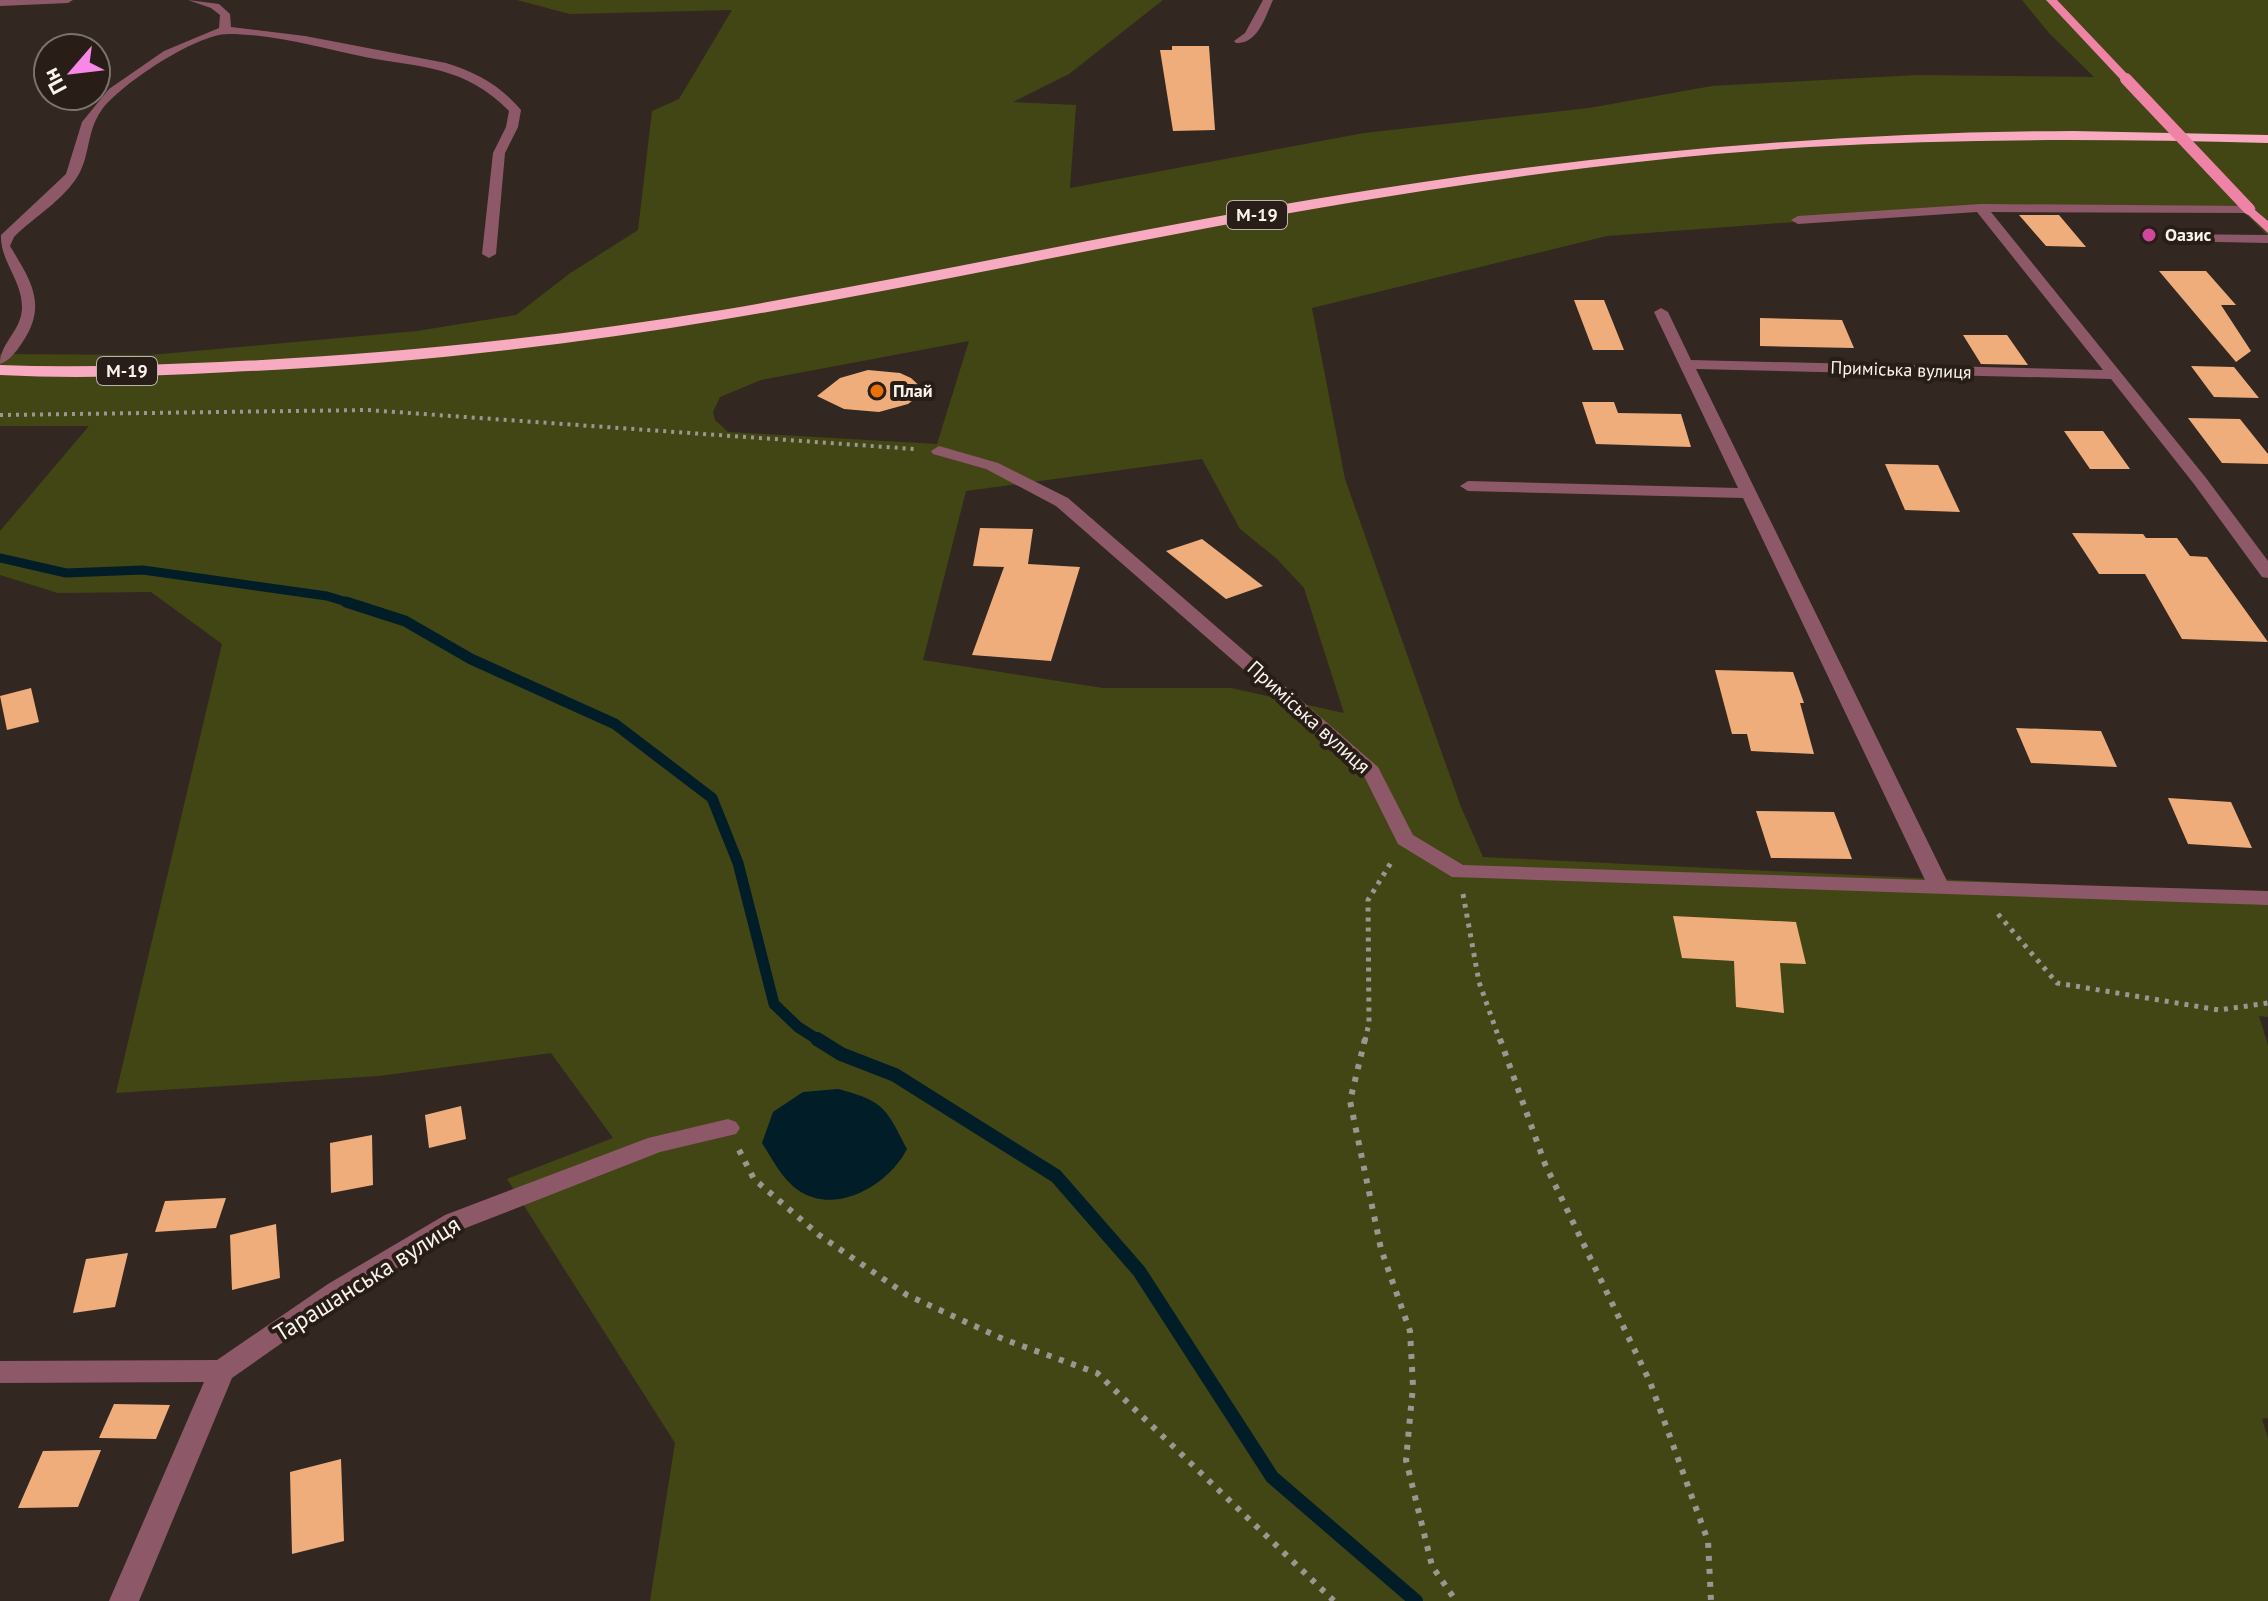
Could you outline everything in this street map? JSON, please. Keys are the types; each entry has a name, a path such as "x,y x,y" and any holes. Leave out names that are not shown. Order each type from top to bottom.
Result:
{"highway":[{"name":"М-19","path":"0,370 253,366 397,357 600,334 842,293 1314,204 1645,156 1872,139 1987,136 2268,139"}],"main road":[{"path":"2051,0 2268,229"}],"street":[{"path":"0,3 68,0"},
{"path":"193,0 215,6 225,14 225,30"},
{"path":"1245,38 1268,0"},
{"path":"0,360 26,329 30,307 27,285 3,246 8,235 71,178 79,163 87,123 102,104 161,56 225,30 316,41 366,53 435,62 487,84 515,110 499,153 489,254"},
{"path":"1981,208 2200,481 2268,573"},
{"path":"1798,220 1981,208 2249,209"},
{"path":"2171,238 2268,239"},
{"path":"1661,312 1939,887"},
{"name":"Приміська вулиця","path":"1686,364 2116,375"},
{"name":"Приміська вулиця","path":"939,451 992,466 1062,502 1371,771 1405,839"},
{"path":"1468,486 1751,493"},
{"path":"1405,839 1459,872 2268,898"},
{"name":"Тарашанська вулиця","path":"222,1371 337,1291 454,1222 656,1144 728,1128"},
{"path":"0,1372 222,1371 124,1601"}],"path":[{"path":"0,415 367,410 751,440 939,451"},
{"path":"1405,839 1368,900 1369,1023 1350,1101 1381,1249 1410,1331 1413,1386 1406,1460 1432,1566 1456,1601"},
{"path":"1459,872 1479,982 1545,1164 1650,1382 1708,1541 1711,1601"},
{"path":"1977,888 2057,983 2219,1010 2268,1003"},
{"path":"728,1128 754,1179 819,1235 907,1295 1003,1339 1097,1373 1334,1601"}],"green space":[{"path":"517,0 1163,0 1069,74 1013,102 1076,105 1070,188 1364,133 1589,108 1712,86 1917,75 2094,77 2049,33 2022,0 2268,0 2268,236 2238,206 1981,208 1607,236 1312,308 1345,479 1461,807 1483,857 2268,895 2268,1017 2259,1016 2268,1045 2268,1418 2262,1419 2268,1438 2268,1601 650,1601 675,1443 507,1179 613,1138 551,1053 379,1076 116,1093 222,644 151,592 58,593 0,575 0,531 89,426 0,426 0,354 150,355 417,331 516,315 569,274 638,230 652,111 679,99 732,10 570,14","holes":["969,341 937,444 728,432 715,420 713,412 720,397 761,380","1202,459 1240,529 1276,558 1304,588 1344,713 1231,688 1103,688 923,660 966,491"]}],"water":[{"path":"838,1089 875,1102 882,1108 907,1149 899,1162 876,1184 862,1192 831,1200 801,1192 779,1170 762,1143 773,1112 803,1092"}],"building":[{"path":"1172,46 1209,46 1215,130 1173,131 1160,50 1172,50"},
{"path":"2019,215 2059,215 2086,247 2046,246"},
{"path":"2159,271 2206,271 2236,305 2221,305 2251,351 2236,362"},
{"path":"1574,300 1604,300 1624,350 1593,350"},
{"path":"1760,318 1842,320 1854,348 1760,346"},
{"path":"1963,335 2007,335 2028,365 1981,364"},
{"path":"2191,366 2234,367 2259,398 2214,397"},
{"path":"868,370 900,373 925,391 908,404 879,412 844,409 817,396 840,378"},
{"path":"1582,402 1614,402 1618,413 1681,414 1691,447 1596,444"},
{"path":"2188,418 2240,419 2268,454 2268,464 2222,463"},
{"path":"2064,431 2103,431 2130,469 2090,469"},
{"path":"1885,464 1938,465 1960,512 1905,510"},
{"path":"980,528 1033,529 1028,564 1080,567 1051,661 972,655 1004,567 973,566"},
{"path":"2072,533 2177,538 2190,556 2207,557 2268,642 2182,639 2145,574 2099,574"},
{"path":"1202,539 1263,586 1226,599 1166,551"},
{"path":"1715,670 1793,672 1804,703 1800,703 1814,754 1751,751 1747,734 1732,734"},
{"path":"31,688 39,722 7,730 0,696"},
{"path":"2016,728 2101,731 2117,767 2031,763"},
{"path":"2168,798 2231,802 2252,848 2188,844"},
{"path":"1756,811 1834,812 1852,859 1771,858"},
{"path":"1673,916 1796,922 1806,964 1780,963 1784,1013 1736,1007 1734,961 1682,958"},
{"path":"461,1106 466,1139 429,1148 425,1115"},
{"path":"372,1135 373,1185 331,1193 330,1143"},
{"path":"226,1198 216,1228 155,1232 165,1201"},
{"path":"276,1224 280,1278 232,1290 230,1235"},
{"path":"128,1253 115,1307 73,1313 86,1259"},
{"path":"114,1404 170,1405 156,1439 99,1438"},
{"path":"101,1450 78,1507 18,1508 43,1451"},
{"path":"341,1459 344,1541 292,1554 290,1472"}],"waterway":[{"path":"0,558 66,573 143,570 327,596 353,604"},
{"path":"346,602 405,621 471,659 615,724 712,798 738,863 774,1004 798,1027 820,1041"},
{"path":"817,1039 841,1054 895,1075 1056,1176 1139,1271 1272,1477 1416,1601"}],"place":[{"name":"Оазис","path":"2149,235"},
{"name":"Плай","path":"877,391"}]}
